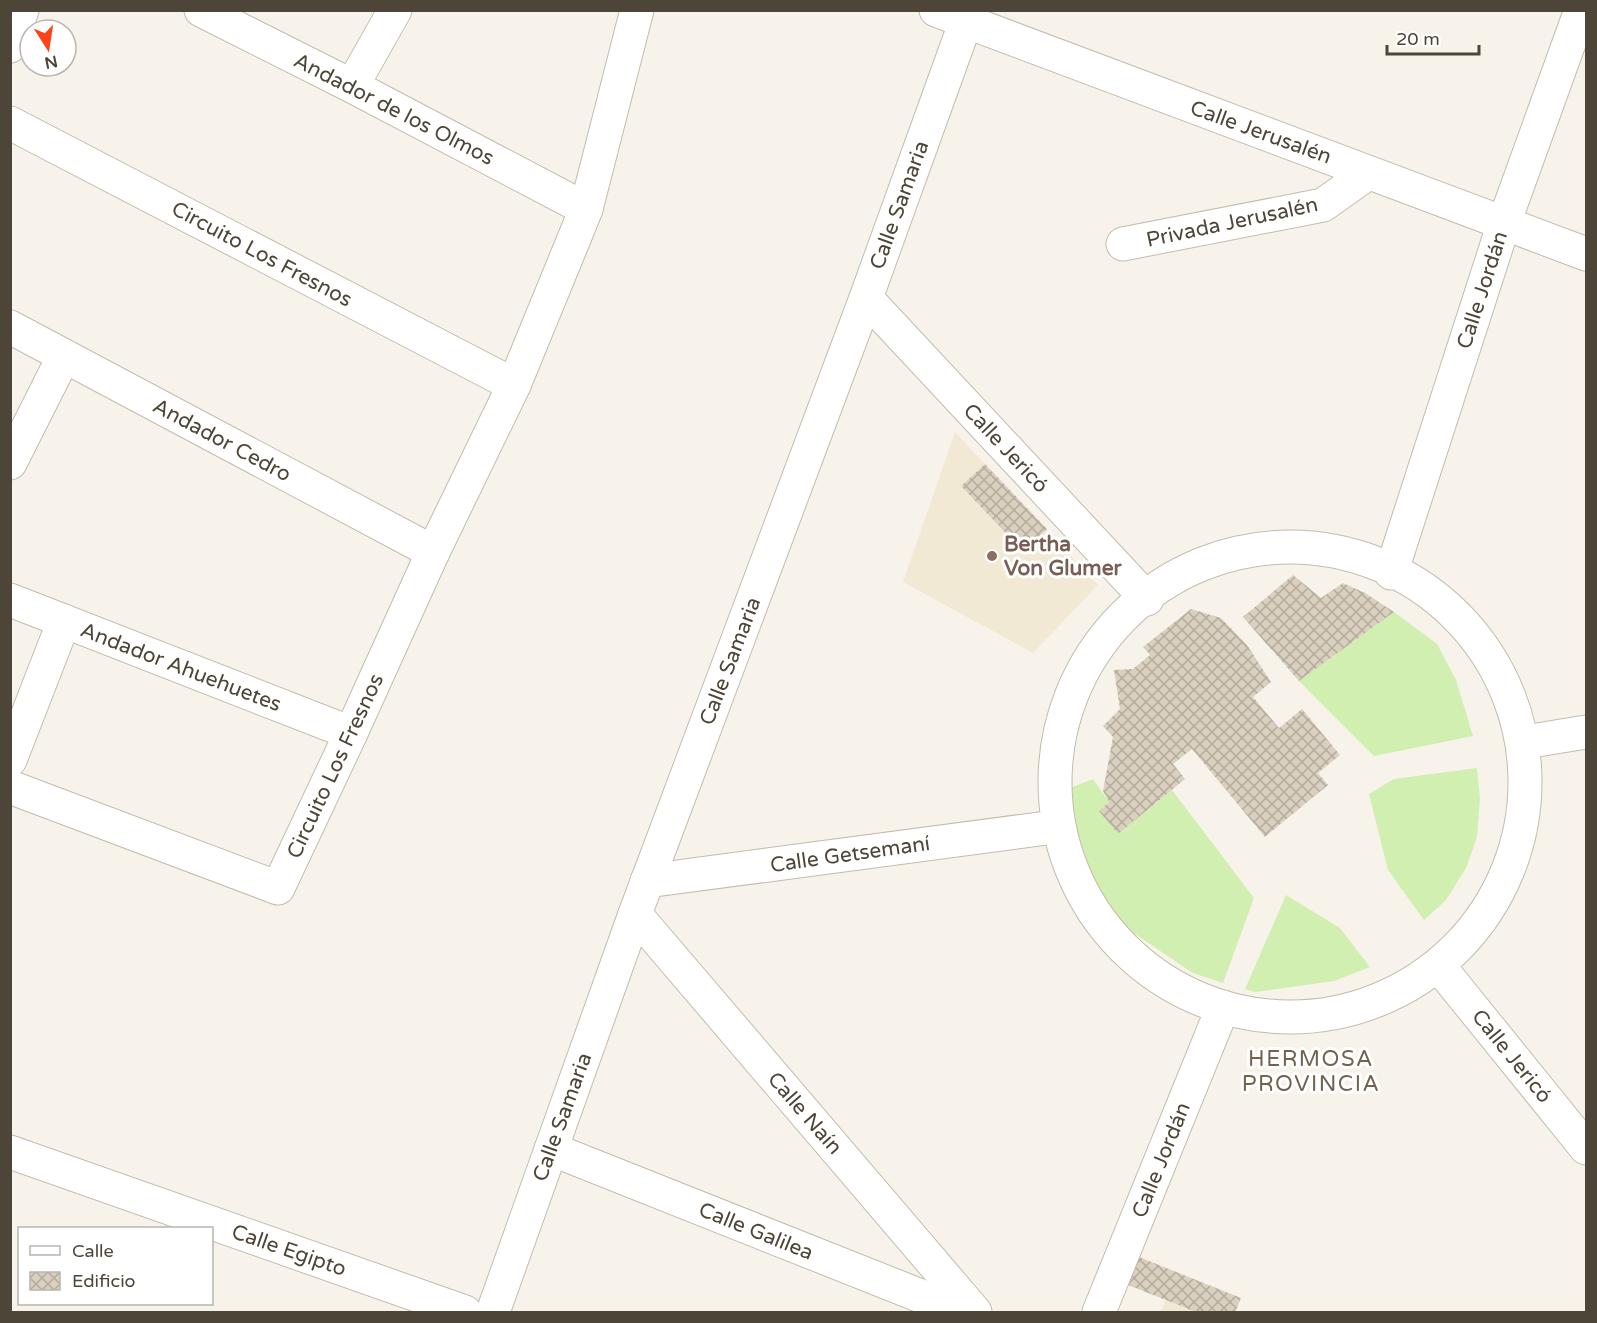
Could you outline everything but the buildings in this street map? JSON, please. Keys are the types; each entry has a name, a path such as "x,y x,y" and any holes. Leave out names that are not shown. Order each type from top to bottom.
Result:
{"street":[{"path":"10,46 22,10"},
{"path":"352,86 395,10"},
{"name":"Circuito Los Fresnos","path":"10,787 278,888 514,385 586,208 637,10"},
{"name":"Calle Jordán","path":"1391,573 1504,223 1581,10"},
{"name":"Andador de los Olmos","path":"205,12 586,208"},
{"name":"Calle Jerusalén","path":"957,14 1504,223 1580,257"},
{"name":"Calle Samaria","path":"493,1312 647,881 866,298 957,14"},
{"name":"Circuito Los Fresnos","path":"10,123 514,385"},
{"name":"Privada Jerusalén","path":"1123,244 1323,205 1368,172"},
{"name":"Calle Jericó","path":"866,298 1147,598"},
{"name":"Andador Cedro","path":"10,327 434,552"},
{"path":"10,463 64,356"},
{"path":"1292,547 1354,556 1391,573 1424,588 1462,620 1497,668 1525,742 1526,801 1517,850 1482,919 1438,965 1422,976 1350,1009 1309,1016 1222,1007 1137,961 1084,910 1058,856 1054,828 1055,796 1064,716 1082,672 1114,626 1166,583 1231,555 1292,547"},
{"name":"Andador Ahuehuetes","path":"10,600 351,733"},
{"path":"10,760 64,621"},
{"path":"1525,742 1587,732"},
{"name":"Calle Getsemaní","path":"647,881 1054,828"},
{"name":"Calle Naín","path":"635,914 975,1312"},
{"name":"Calle Jericó","path":"1438,965 1587,1148"},
{"name":"Calle Jordán","path":"1099,1312 1222,1007"},
{"name":"Calle Galilea","path":"551,1149 961,1312"},
{"name":"Calle Egipto","path":"10,1152 465,1312"}],"shaded area":[{"name":"Bertha Von Glumer","path":"955,432 1098,585 1033,653 903,582"},
{"path":"1165,1300 1196,1312 1161,1312"}],"green space":[{"path":"1394,612 1437,644 1456,680 1473,736 1374,756 1299,681"},
{"path":"1477,768 1480,799 1477,837 1466,868 1446,900 1424,920 1388,870 1369,794 1394,779"},
{"path":"1093,779 1109,802 1099,811 1118,834 1172,790 1254,898 1223,983 1193,973 1120,924 1080,865 1070,832 1070,788"},
{"path":"1286,895 1340,928 1370,967 1334,981 1255,992 1245,989"}],"place":[{"name":"Bertha Von Glumer","path":"992,556"}],"district":[{"name":"HERMOSA PROVINCIA","path":"1311,1070"}]}
